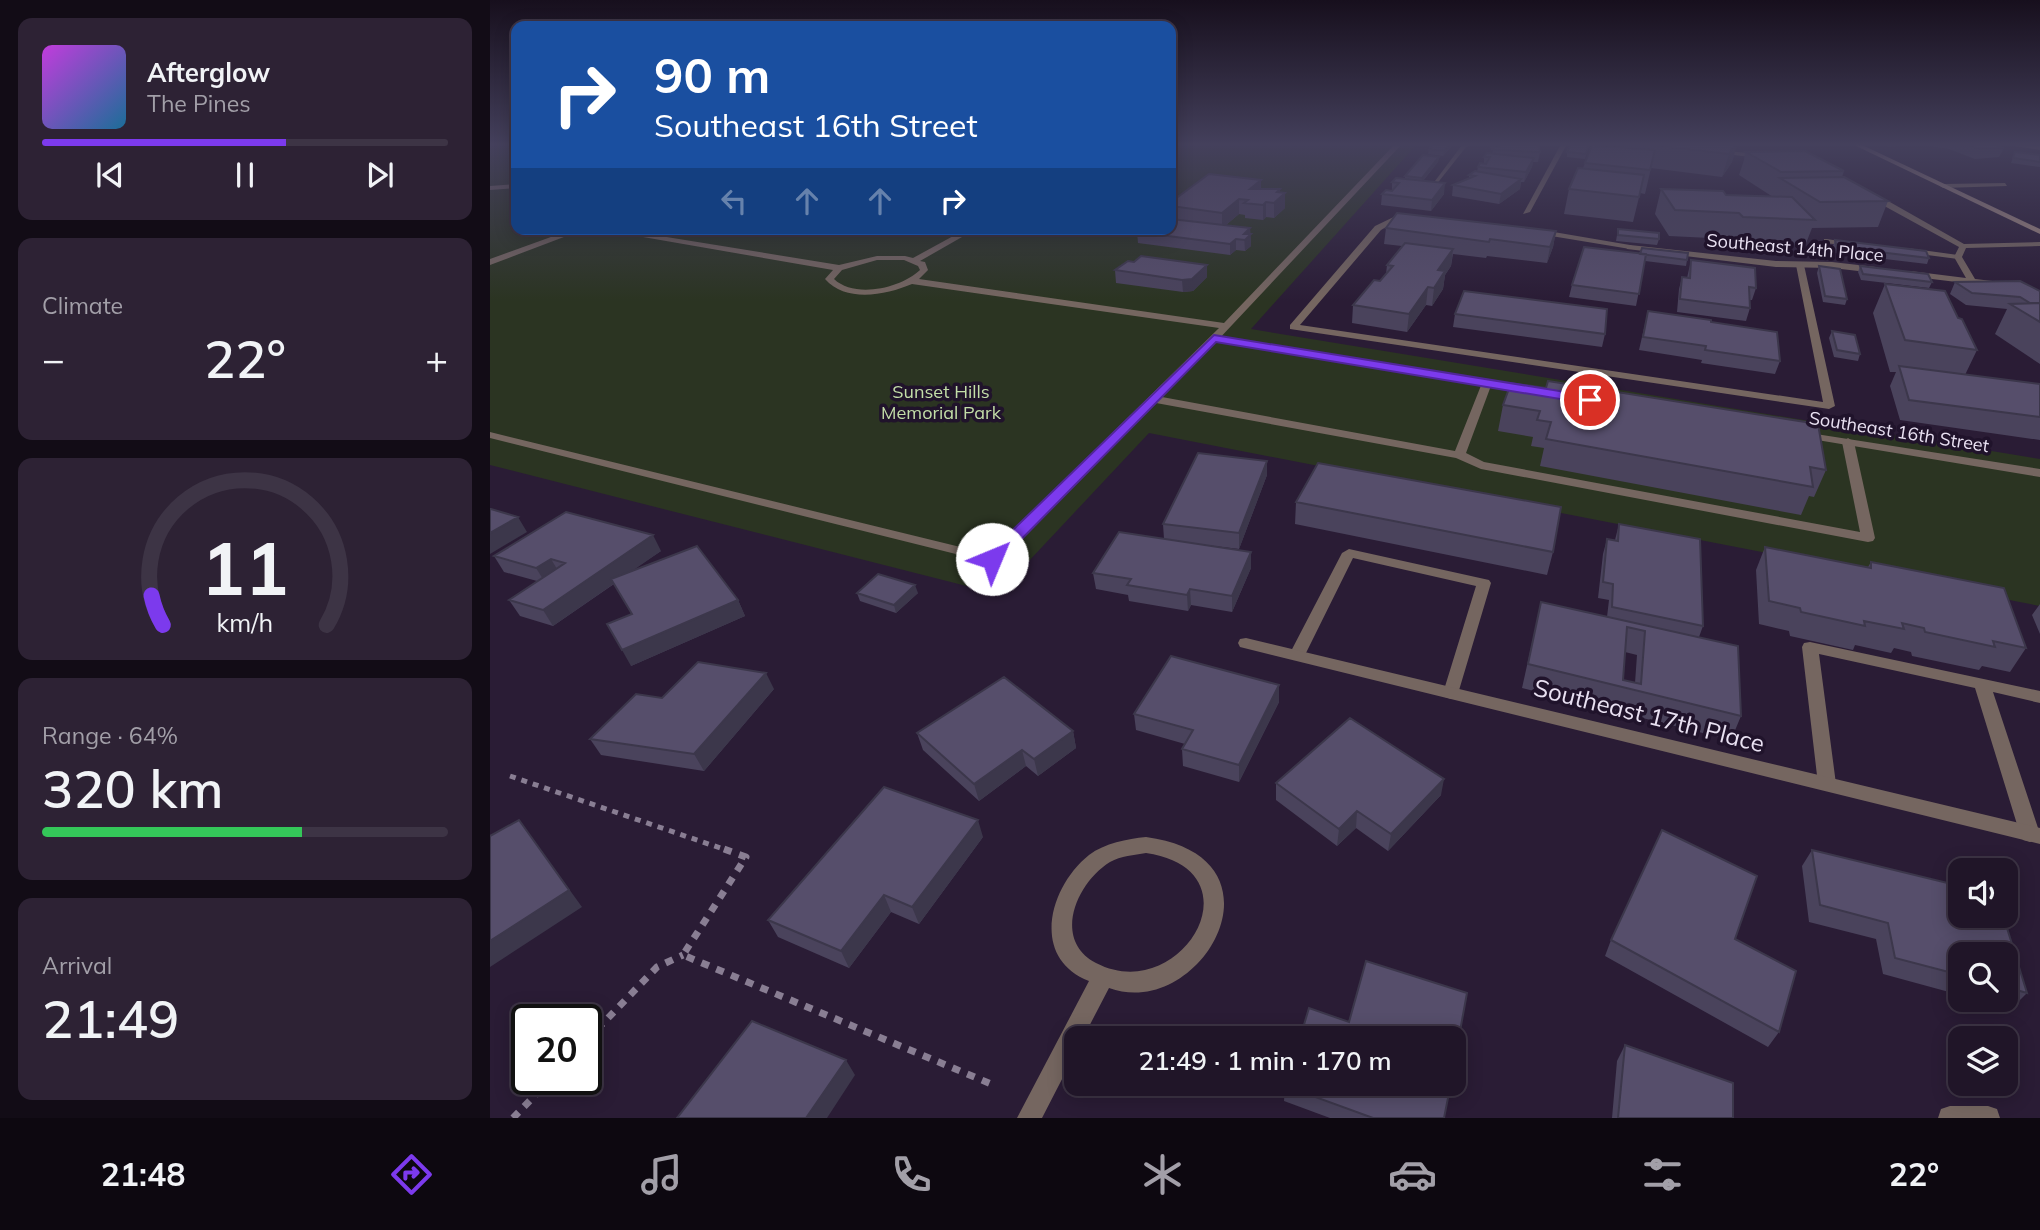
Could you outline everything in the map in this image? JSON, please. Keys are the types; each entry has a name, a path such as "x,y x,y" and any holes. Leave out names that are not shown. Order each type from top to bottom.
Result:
{"street":[{"path":"490,435 992,559 1155,399 1349,196"},
{"path":"1526,212 1535,196"},
{"path":"1873,196 1963,246 2040,244"},
{"path":"1964,196 2040,232"},
{"path":"1415,217 1402,215 1378,228 1293,327 1829,406 1800,265"},
{"name":"Southeast 14th Place","path":"1531,230 1630,247 1776,264 1883,271"},
{"path":"490,262 564,235"},
{"path":"638,235 839,268 877,258 915,260 922,264 924,270 912,281"},
{"path":"915,260 961,235"},
{"path":"1827,241 1866,246"},
{"path":"1958,257 1963,246"},
{"path":"1892,249 1958,257"},
{"path":"1958,257 1972,281"},
{"path":"839,268 829,279 832,284 852,291 884,289 912,281 1225,326"},
{"name":"Southeast 14th Place","path":"1896,272 2005,285"},
{"path":"1214,338 1541,392"},
{"path":"1459,455 1487,383"},
{"path":"1155,399 1459,455 1481,465 1868,538 1848,442"},
{"name":"Southeast 16th Street","path":"1794,433 2040,473"},
{"path":"1297,655 1349,553 1484,583 1451,693"},
{"name":"Southeast 17th Place","path":"1246,643 2035,835"},
{"path":"1827,785 1810,647 2040,697"},
{"path":"1982,684 2035,835"},
{"path":"1146,845 1170,849 1191,859 1206,877 1214,898 1213,922 1202,946 1183,966 1157,979 1129,984 1102,979 1079,966 1065,945 1060,922 1065,898 1078,876 1097,859 1120,849 1146,845"},
{"path":"1029,1118 1102,979"},
{"path":"1950,1118 1988,1118"}],"path":[{"path":"510,776 746,857 683,956 657,967 602,1024"},
{"path":"683,956 996,1086"},
{"path":"513,1118 535,1095"}],"green space":[{"name":"Sunset Hills Memorial Park","path":"490,196 511,196 511,235 1176,235 1176,196 1370,196 1251,329 2040,459 2040,606 1149,433 998,594 490,465"}],"building":[{"path":"1282,196 1274,203 1266,202 1263,205 1244,203 1248,200 1239,199 1222,213 1176,207 1176,198"},
{"path":"1400,196 1435,196 1432,200"},
{"path":"1666,196 1792,197 1815,220 1743,217 1739,213 1675,210"},
{"path":"1810,196 1879,196 1888,201 1820,202"},
{"path":"1397,213 1556,231 1550,247 1386,228"},
{"path":"1176,220 1250,228 1244,234 1251,234 1245,240 1236,239 1230,244 1160,235 1176,235"},
{"path":"1618,229 1659,233 1659,239 1618,235"},
{"path":"1835,240 1926,251 1929,258 1837,247"},
{"path":"1405,243 1453,249 1438,270 1445,271 1434,288 1428,287 1409,314 1353,305 1374,280 1380,281 1393,266 1387,265"},
{"path":"1584,247 1646,254 1639,294 1572,285"},
{"path":"1642,248 1688,253 1687,260 1640,254"},
{"path":"1141,256 1207,265 1192,279 1182,280 1115,270"},
{"path":"1691,260 1755,268 1756,288 1749,287 1750,308 1680,299 1682,277 1690,278"},
{"path":"1819,266 1840,269 1847,299 1825,296"},
{"path":"1860,266 1928,274 1932,282 1863,274"},
{"path":"2020,281 2040,291 2040,303 2030,303 2020,297 1972,293 1955,282"},
{"path":"1885,284 1945,291 1977,350 1905,340"},
{"path":"1464,291 1607,309 1605,334 1455,314"},
{"path":"2040,303 2040,322 2010,304"},
{"path":"1648,311 1777,332 1780,361 1705,350 1706,346 1643,337"},
{"path":"1832,331 1855,335 1860,354 1837,350"},
{"path":"1899,366 2040,384 2040,417 1909,400"},
{"path":"1548,381 1818,424 1826,470 1810,467 1813,487 1546,439 1551,422 1537,420 1540,411 1503,405 1511,383 1546,388"},
{"path":"1198,453 1267,461 1239,533 1163,524"},
{"path":"1318,463 1561,507 1553,552 1296,502"},
{"path":"491,509 518,517 490,533"},
{"path":"566,512 653,535 543,610 509,600 565,563 551,559 536,568 494,556"},
{"path":"1619,524 1700,539 1703,626 1612,607 1613,584 1603,582 1607,539 1618,541"},
{"path":"1119,532 1251,552 1232,596 1190,589 1187,595 1127,585 1131,579 1093,573"},
{"path":"697,546 738,600 622,650 607,624 632,614 611,579"},
{"path":"1765,547 1871,568 1871,562 2004,588 2026,648 1993,641 1995,647 1925,632 1924,628 1902,623 1904,629 1864,621 1865,626 1801,612 1800,608 1769,601"},
{"path":"878,574 915,585 894,605 857,593"},
{"path":"1541,602 1738,646 1741,716 1528,664","holes":["1627,627 1645,631 1641,684 1623,680"]},
{"path":"1171,656 1279,685 1239,765 1182,749 1193,730 1134,714"},
{"path":"698,662 766,673 694,754 590,739 636,694 662,698"},
{"path":"1004,677 1073,731 1034,759 1022,750 974,784 917,733"},
{"path":"1350,718 1444,779 1391,834 1357,811 1339,829 1276,783"},
{"path":"884,787 978,820 912,907 884,895 841,951 768,920"},
{"path":"519,820 569,890 490,941 490,836"},
{"path":"1662,830 1757,876 1735,939 1796,971 1779,1032 1611,940"},
{"path":"1812,850 1948,883 1948,928 2007,928 2011,942 1948,942 1948,972 1895,958 1888,923 1820,905"},
{"path":"1366,961 1467,993 1461,1026 1304,1026 1309,1008 1349,1022"},
{"path":"2018,964 2027,993 2018,990"},
{"path":"752,1021 846,1060 806,1118 677,1118"},
{"path":"1625,1045 1733,1083 1733,1118 1618,1118"},
{"path":"1312,1096 1448,1096 1444,1118 1373,1118"}],"route":[{"path":"992,559 1214,338 1590,400"}]}
